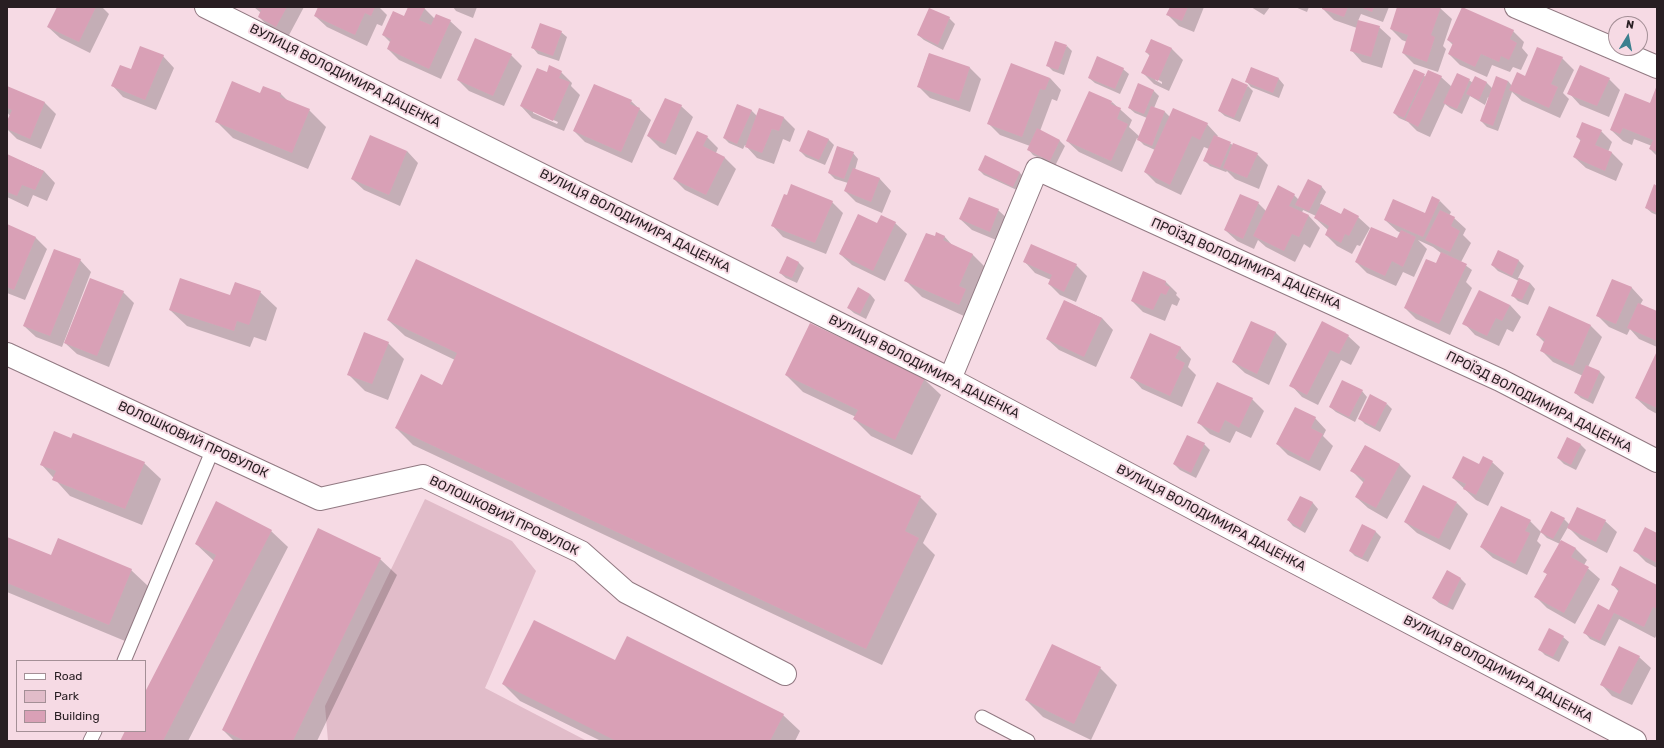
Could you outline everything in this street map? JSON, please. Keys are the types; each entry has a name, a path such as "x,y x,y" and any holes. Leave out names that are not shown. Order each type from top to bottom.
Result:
{"street":[{"name":"ВУЛИЦЯ ВОЛОДИМИРА ДАЦЕНКА","path":"206,7 950,379 1635,741"},
{"path":"1516,7 1657,67"},
{"name":"ПРОЇЗД ВОЛОДИМИРА ДАЦЕНКА","path":"950,379 1037,170 1500,380 1657,461"},
{"name":"ВОЛОШКОВИЙ ПРОВУЛОК","path":"7,354 320,499 423,476 581,552 626,592 785,674"}],"lane":[{"path":"124,660 213,449"},
{"path":"982,717 1028,741"},
{"path":"90,741 94,732"}],"green space":[{"path":"425,499 512,541 536,571 485,688 587,741 328,741 325,706"}],"building":[{"path":"57,7 96,7 79,42 47,27"},
{"path":"255,7 287,7 276,27 258,17 261,10"},
{"path":"318,7 375,7 371,16 365,13 355,35 314,16"},
{"path":"408,7 425,8 419,20 431,25 436,14 451,20 429,69 387,49 391,39 382,35 393,11 404,16"},
{"path":"1170,7 1188,7 1182,21 1166,15"},
{"path":"1322,7 1348,7 1344,17 1322,9"},
{"path":"1360,7 1374,7 1372,12"},
{"path":"1397,7 1441,7 1431,35 1435,37 1427,62 1402,53 1408,35 1390,29"},
{"path":"1462,7 1514,30 1510,39 1517,43 1509,60 1501,56 1499,62 1481,54 1475,67 1448,54 1453,43 1447,40"},
{"path":"929,8 950,17 938,45 917,35"},
{"path":"1358,20 1380,26 1371,57 1350,51"},
{"path":"540,23 562,31 553,56 531,48"},
{"path":"475,38 512,54 493,96 457,80"},
{"path":"1151,39 1172,48 1158,81 1141,73 1150,54 1145,52"},
{"path":"1055,41 1067,45 1058,70 1046,66"},
{"path":"140,46 164,55 145,100 111,86 120,65 131,69"},
{"path":"1537,47 1563,57 1551,84 1558,87 1549,108 1509,90 1517,72 1525,76"},
{"path":"929,53 970,67 959,101 917,87"},
{"path":"1097,56 1124,68 1115,89 1088,78"},
{"path":"1011,63 1050,78 1045,90 1040,89 1022,137 987,124"},
{"path":"549,65 562,71 559,78 570,82 553,121 520,106 537,68 547,72"},
{"path":"1580,65 1610,78 1597,106 1567,94"},
{"path":"1251,67 1279,78 1273,93 1245,82"},
{"path":"1414,69 1425,74 1404,118 1393,113"},
{"path":"1428,70 1442,76 1418,127 1405,120"},
{"path":"1457,73 1470,79 1457,109 1443,103"},
{"path":"1475,76 1487,82 1479,100 1466,94"},
{"path":"1496,76 1508,81 1493,126 1480,121"},
{"path":"1232,78 1248,85 1234,118 1218,111"},
{"path":"232,81 260,93 263,86 281,93 280,97 310,109 292,153 215,122"},
{"path":"1138,83 1154,90 1144,114 1128,108"},
{"path":"594,84 632,100 630,104 640,108 621,152 573,131"},
{"path":"1657,85 1657,152 1649,149 1653,140 1623,128 1620,134 1610,130 1625,93 1650,103"},
{"path":"7,86 45,102 30,139 7,129 7,121 12,110 7,108"},
{"path":"1089,91 1112,101 1111,104 1121,108 1117,119 1128,124 1111,161 1066,141"},
{"path":"665,98 682,105 665,144 647,136"},
{"path":"737,104 752,110 737,144 723,138"},
{"path":"1151,106 1165,111 1152,146 1137,140"},
{"path":"759,108 784,117 779,131 772,129 762,153 745,147"},
{"path":"1173,108 1208,123 1200,140 1192,136 1170,185 1144,172"},
{"path":"1582,122 1602,130 1595,145 1612,152 1605,171 1573,157 1581,139 1576,137"},
{"path":"1037,128 1060,140 1050,161 1027,150"},
{"path":"808,130 829,139 819,160 799,151"},
{"path":"697,131 708,136 703,146 725,157 706,195 673,179"},
{"path":"370,135 407,151 389,195 351,179"},
{"path":"1214,135 1231,142 1220,168 1203,161"},
{"path":"1233,143 1258,153 1247,178 1223,168"},
{"path":"837,146 854,152 844,179 828,173"},
{"path":"7,154 44,171 35,190 22,185 17,196 7,192"},
{"path":"985,155 1020,172 1013,187 978,170"},
{"path":"853,168 880,178 871,202 844,191"},
{"path":"1308,179 1322,186 1309,211 1295,205"},
{"path":"791,184 833,201 815,243 771,226 784,194 787,195"},
{"path":"1654,184 1657,186 1657,213 1645,208"},
{"path":"1278,185 1295,194 1289,206 1309,215 1299,237 1292,234 1284,251 1253,236"},
{"path":"1240,194 1259,202 1243,239 1224,230"},
{"path":"1432,196 1440,200 1423,237 1384,220 1393,199 1425,213"},
{"path":"969,197 999,209 990,232 959,219"},
{"path":"1321,204 1341,214 1344,208 1359,216 1349,236 1345,234 1341,243 1325,235 1329,226 1314,218"},
{"path":"1440,210 1455,217 1451,226 1460,231 1450,252 1425,240"},
{"path":"858,214 877,223 881,215 896,222 873,271 839,254"},
{"path":"7,224 36,237 14,290 7,287"},
{"path":"1371,227 1397,238 1401,230 1416,237 1403,267 1392,261 1385,276 1355,262"},
{"path":"936,232 945,236 943,240 973,254 959,286 966,289 959,305 904,281 926,233 935,236"},
{"path":"1031,244 1077,264 1064,292 1048,284 1052,275 1023,262"},
{"path":"54,249 81,259 50,336 23,326"},
{"path":"1498,250 1519,260 1512,276 1491,265"},
{"path":"1441,252 1467,264 1439,324 1404,308 1426,259 1436,263"},
{"path":"787,256 799,262 792,278 779,273"},
{"path":"416,259 921,496 905,531 919,538 866,649 395,428 421,374 442,385 457,353 387,320"},
{"path":"1143,271 1166,281 1165,285 1170,287 1166,295 1161,293 1153,310 1131,301"},
{"path":"90,278 124,291 97,356 64,343"},
{"path":"180,278 230,295 235,282 261,291 249,325 237,321 234,331 169,310"},
{"path":"1519,278 1530,283 1522,300 1511,296"},
{"path":"1612,279 1632,287 1616,324 1596,316"},
{"path":"858,287 870,294 860,314 847,308"},
{"path":"1479,290 1510,305 1502,321 1496,318 1487,336 1462,324"},
{"path":"1064,300 1102,318 1084,357 1046,339"},
{"path":"1638,303 1657,311 1657,341 1627,328"},
{"path":"1549,306 1591,325 1573,366 1540,351 1545,339 1536,335"},
{"path":"1251,321 1276,332 1257,374 1232,362"},
{"path":"1322,321 1349,335 1339,354 1330,350 1307,395 1289,386"},
{"path":"810,323 925,378 895,440 853,419 858,410 785,375"},
{"path":"364,332 389,342 372,384 347,375"},
{"path":"1150,333 1181,347 1175,358 1185,363 1170,396 1130,378"},
{"path":"1657,351 1657,408 1635,398"},
{"path":"1586,365 1600,371 1588,399 1574,393"},
{"path":"1342,380 1363,390 1349,417 1329,407"},
{"path":"1217,382 1253,398 1239,428 1225,420 1219,433 1197,423"},
{"path":"1370,394 1387,403 1375,427 1358,419"},
{"path":"1295,407 1316,417 1311,428 1323,434 1309,461 1276,444"},
{"path":"54,431 71,438 73,433 145,462 125,509 52,480 56,471 40,465"},
{"path":"1187,435 1205,443 1191,473 1173,464"},
{"path":"1567,437 1581,444 1571,465 1557,458"},
{"path":"1365,445 1400,464 1376,508 1355,497 1365,479 1350,471"},
{"path":"1463,456 1479,464 1483,456 1493,461 1476,495 1463,489 1466,484 1452,478"},
{"path":"1423,485 1457,502 1439,539 1404,522"},
{"path":"1300,496 1313,502 1300,528 1287,520"},
{"path":"216,501 272,530 163,741 120,741 124,732 146,732 146,690 216,555 195,544"},
{"path":"1501,506 1531,520 1525,531 1530,533 1515,564 1480,547"},
{"path":"1577,507 1606,520 1596,542 1567,528"},
{"path":"1551,511 1565,518 1553,539 1540,532"},
{"path":"1362,524 1376,531 1362,558 1349,551"},
{"path":"1645,527 1657,533 1657,563 1633,551"},
{"path":"318,528 381,558 293,741 245,741 222,730"},
{"path":"7,537 51,555 58,538 132,569 109,625 7,583"},
{"path":"1561,540 1576,548 1571,557 1589,567 1564,613 1534,597 1547,574 1543,572"},
{"path":"1620,566 1657,585 1657,609 1653,607 1644,627 1614,613 1600,641 1583,633 1598,604 1609,610 1619,589 1611,585"},
{"path":"1447,570 1461,578 1447,606 1432,598"},
{"path":"534,620 615,660 627,636 784,714 770,741 616,741 502,684"},
{"path":"1549,628 1564,636 1553,657 1538,650"},
{"path":"1052,644 1101,667 1074,724 1025,700"},
{"path":"1619,646 1640,656 1620,694 1600,685"}]}
